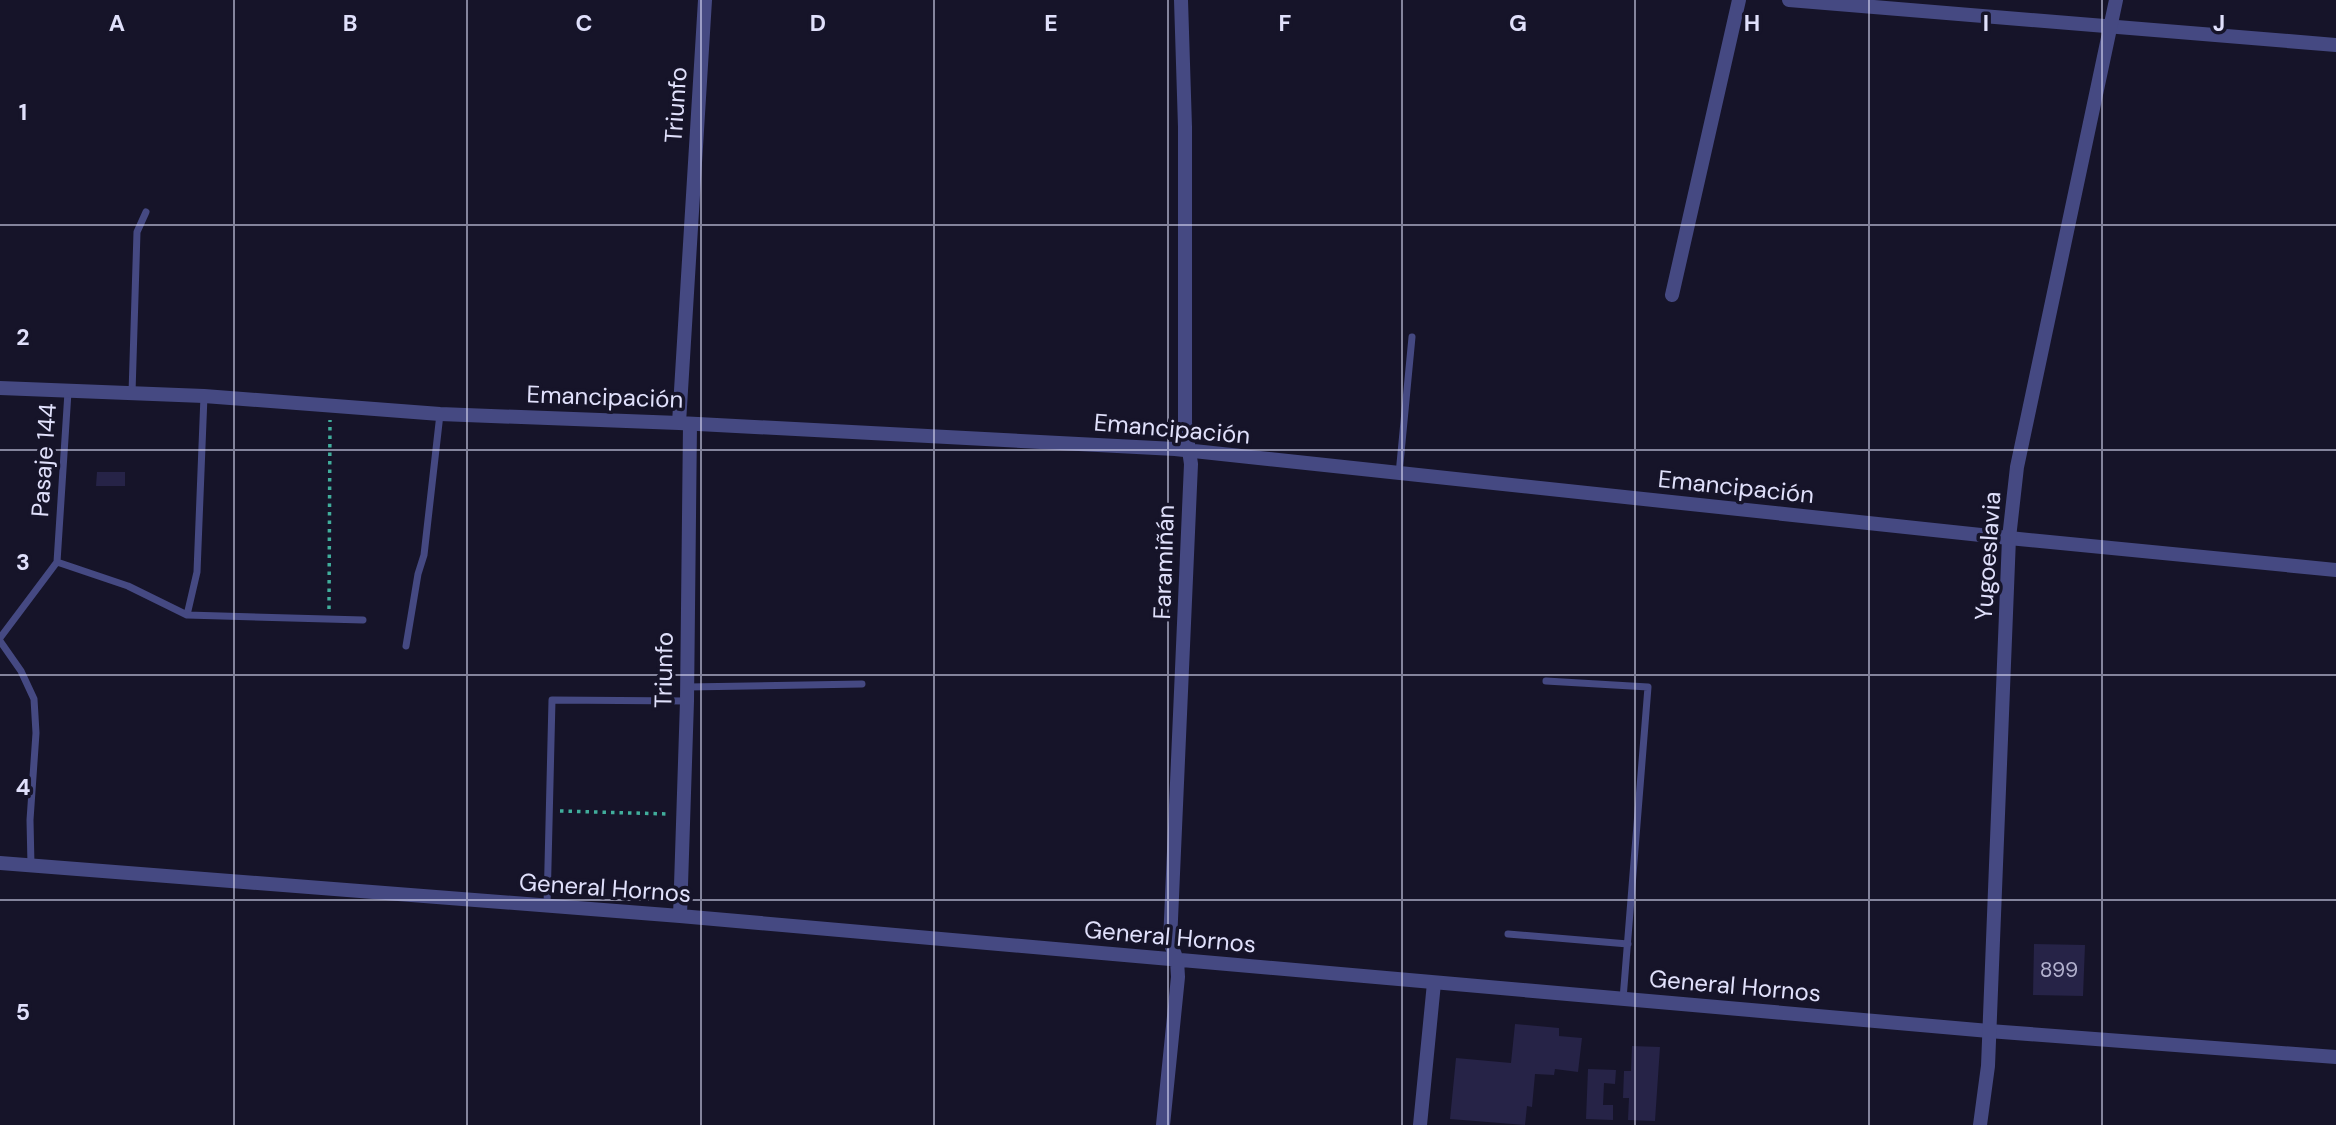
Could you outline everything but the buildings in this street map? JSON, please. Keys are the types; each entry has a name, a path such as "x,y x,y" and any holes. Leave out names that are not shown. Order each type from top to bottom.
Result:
{"street":[{"name":"Triunfo","path":"681,916 687,694 685,423 705,0"},
{"name":"Faramiñán","path":"1163,1125 1178,977 1177,960 1170,942 1191,464 1185,423 1185,127 1181,0"},
{"path":"1672,295 1739,0"},
{"path":"1789,0 2336,44"},
{"name":"Yugoeslavia","path":"1980,1125 1988,1066 2009,538 2017,467 2116,0"},
{"name":"Emancipación","path":"0,388 204,396 440,414 685,423 1175,449 2336,570"},
{"name":"General Hornos","path":"0,863 681,916 1989,1031 2336,1057"},
{"path":"1420,1125 1434,983"}],"lane":[{"path":"132,394 137,232 146,212"},
{"path":"1399,474 1412,337"},
{"name":"Pasaje 144","path":"57,562 68,392"},
{"path":"187,615 197,572 204,396"},
{"path":"406,646 418,574 424,555 440,414"},
{"path":"31,865 30,820 36,733 34,699 21,671 0,639 57,562 128,586 187,615 363,620"},
{"path":"1546,681 1648,687 1623,999"},
{"path":"547,906 552,700 862,684"},
{"path":"1508,934 1628,944"}],"path":[{"path":"329,618 330,405"},
{"path":"550,810 684,814"}]}
